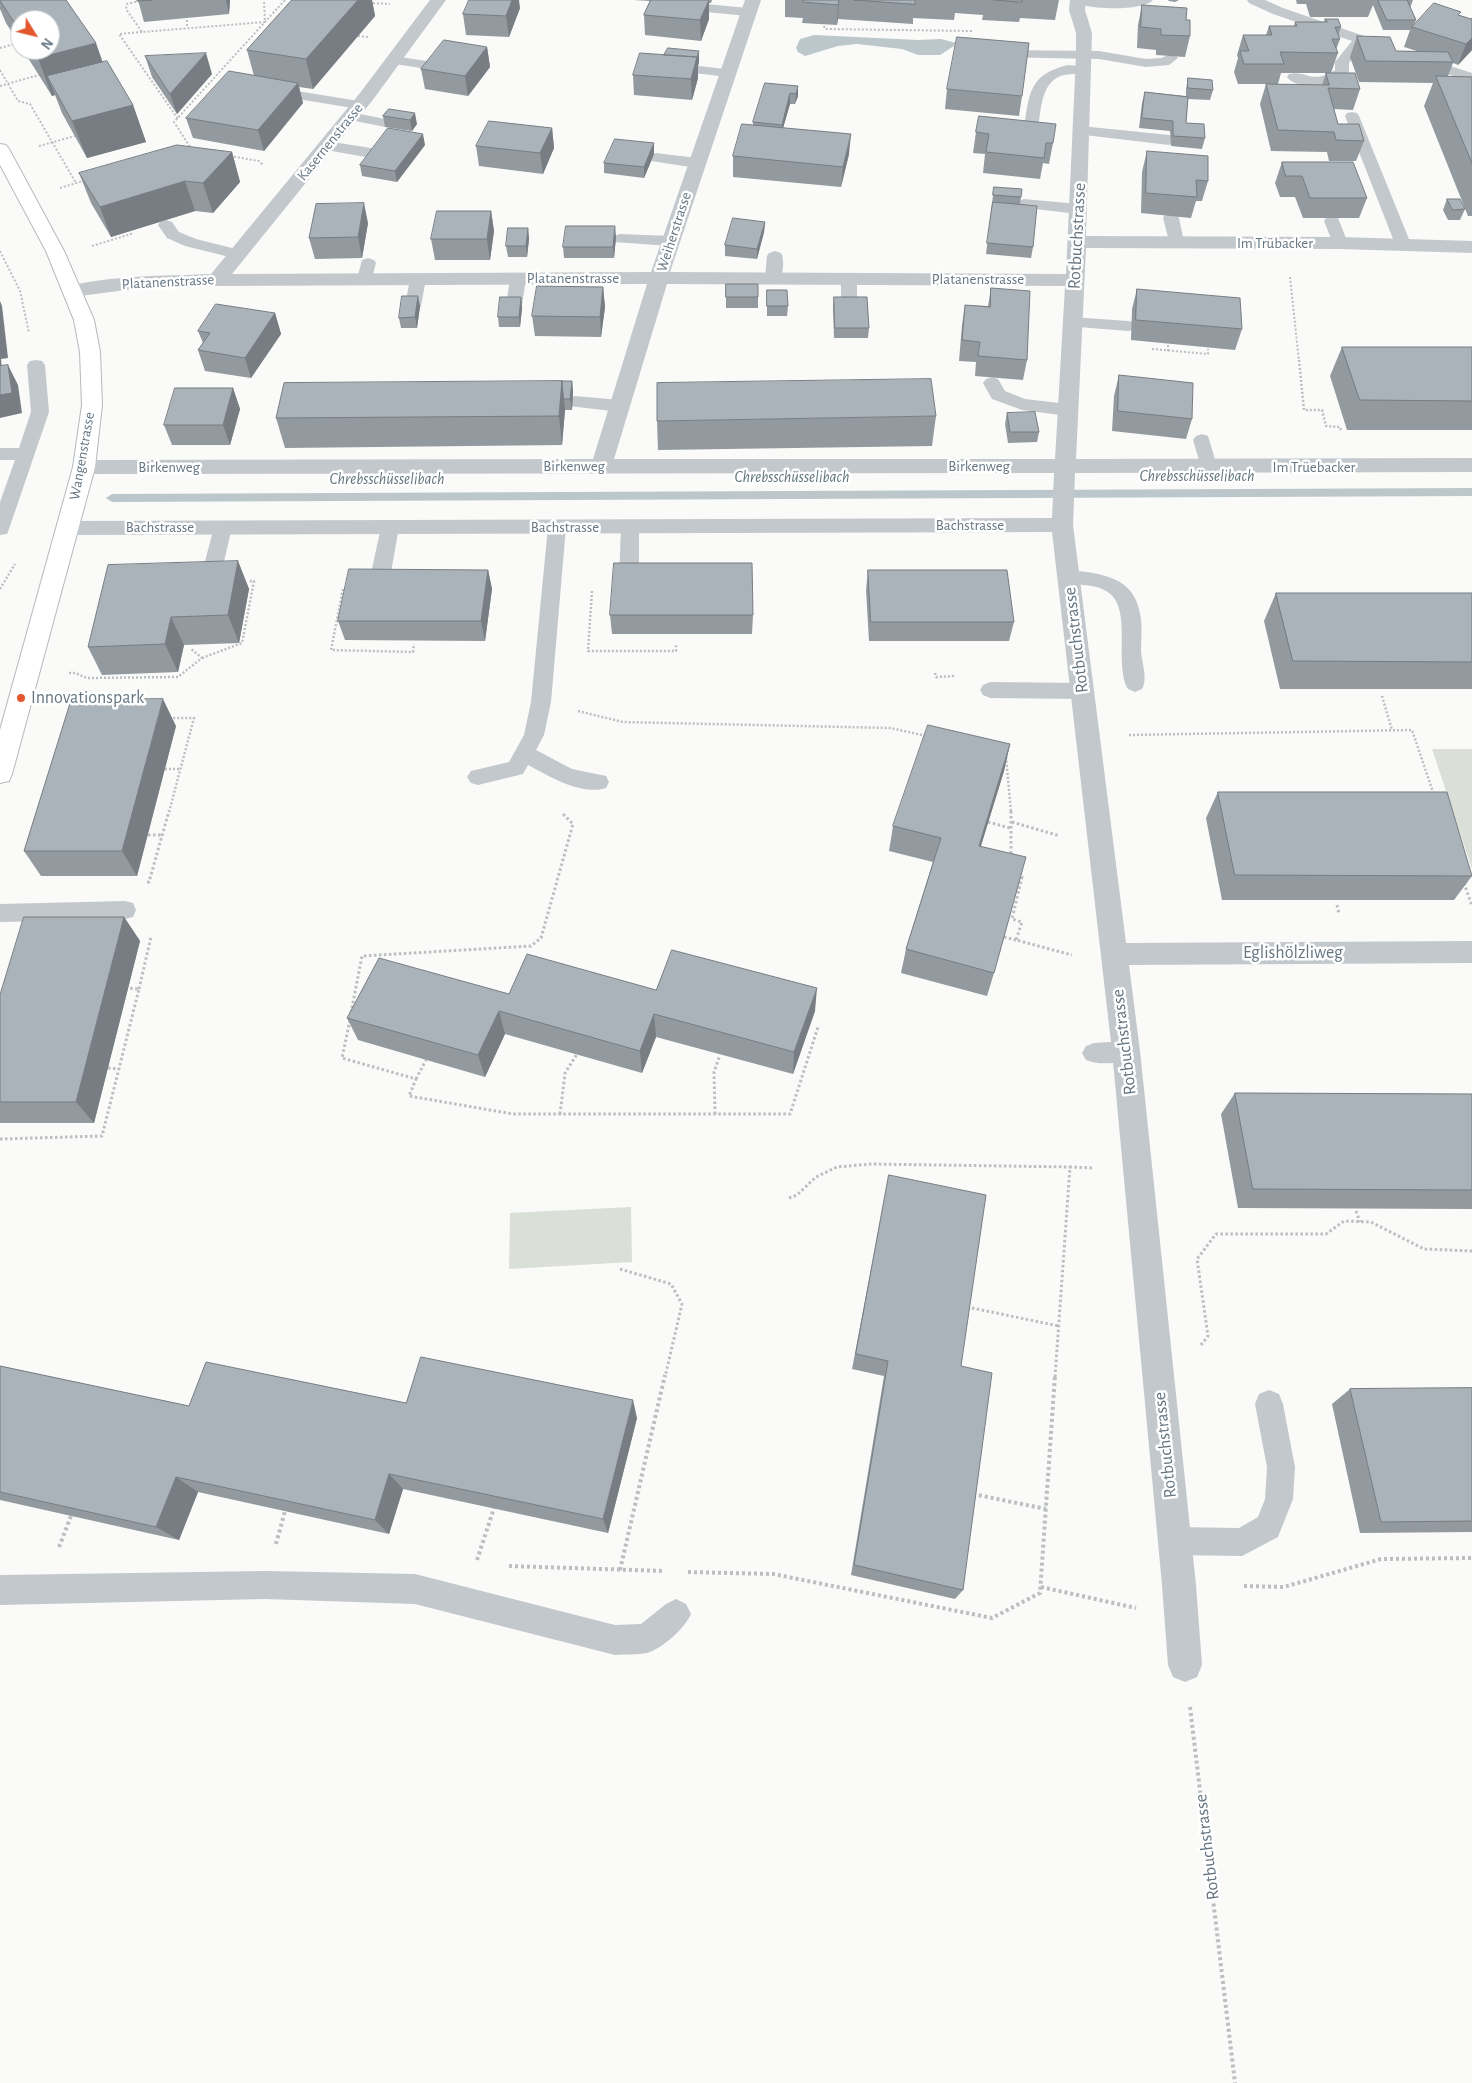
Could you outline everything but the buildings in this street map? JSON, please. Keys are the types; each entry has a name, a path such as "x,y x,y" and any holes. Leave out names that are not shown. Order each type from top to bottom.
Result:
{"main road":[{"name":"Wangenstrasse","path":"0,149 56,251 84,320 90,352 92,405 84,467 0,774"}],"street":[{"name":"Kasernenstrasse","path":"217,280 355,111 438,0"},
{"name":"Rotbuchstrasse","path":"1078,0 1077,10 1084,33 1081,131 1062,519 1126,1050 1175,1540 1185,1664"},
{"name":"Weiherstrasse","path":"602,466 670,241 751,6"},
{"name":"Im Trübacker","path":"1077,242 1340,243 1472,247"},
{"name":"Platanenstrasse","path":"72,291 98,286 136,283 366,271 418,279 517,278 561,287 659,278 741,285 849,279 1075,280"},
{"name":"Birkenweg","path":"84,467 602,466 1065,472"},
{"name":"Im Trüebacker","path":"1065,472 1208,466 1472,466"},
{"name":"Bachstrasse","path":"68,528 630,527 1062,519"},
{"name":"Eglishölzliweg","path":"1114,954 1472,952"}],"lane":[{"path":"1078,0 1127,5 1139,4 1146,0"},
{"path":"1254,0 1278,11 1472,78"},
{"path":"673,13 676,8 685,6 751,6"},
{"path":"1294,77 1317,82 1333,79 1342,72 1342,62 1361,40"},
{"path":"979,54 1083,62"},
{"path":"1031,129 1037,90 1047,78 1083,62 1111,56 1146,63 1164,62 1171,58"},
{"path":"394,60 438,67"},
{"path":"699,70 728,73"},
{"path":"278,92 355,111 385,123"},
{"path":"1352,116 1403,244"},
{"path":"1081,131 1169,140"},
{"path":"326,146 371,153"},
{"path":"656,158 697,163"},
{"path":"1024,204 1078,209"},
{"path":"1171,218 1176,242"},
{"path":"1332,221 1340,243"},
{"path":"166,225 173,235 191,243 238,254"},
{"path":"620,239 670,241"},
{"path":"775,256 776,283"},
{"path":"514,306 517,258"},
{"path":"413,306 418,279"},
{"path":"849,279 849,305"},
{"path":"1072,322 1128,326"},
{"path":"0,529 40,412 36,365"},
{"path":"992,383 998,395 1022,404 1068,410"},
{"path":"576,402 620,406"},
{"path":"1202,440 1208,466"},
{"path":"0,454 26,454"},
{"path":"208,588 223,527"},
{"path":"380,578 390,527"},
{"path":"520,761 534,735 541,702 557,527"},
{"path":"629,580 630,527"},
{"path":"1068,577 1090,577 1115,585 1127,598 1132,622 1130,655 1135,684"},
{"path":"990,690 1082,691"},
{"path":"478,776 520,761 567,776 598,782"},
{"path":"0,913 125,910"},
{"path":"1094,1053 1126,1050"},
{"path":"1175,1540 1242,1542 1268,1527 1279,1499 1281,1467 1269,1404"},
{"path":"0,1590 265,1586 414,1589 615,1640 647,1638 676,1614"}],"path":[{"path":"264,0 265,22"},
{"path":"184,153 192,150 174,122 285,0"},
{"path":"140,1 127,4 126,9 142,32"},
{"path":"360,2 389,4"},
{"path":"187,20 187,28"},
{"path":"178,119 119,34 265,22"},
{"path":"824,26 824,29 982,31"},
{"path":"892,26 893,30"},
{"path":"0,70 18,101 30,104 76,182"},
{"path":"0,86 39,75"},
{"path":"35,148 75,136"},
{"path":"230,156 259,161 261,165 305,172"},
{"path":"57,188 94,178"},
{"path":"89,247 136,232"},
{"path":"0,251 20,291 29,336"},
{"path":"1290,276 1304,410 1322,410 1325,422"},
{"path":"1168,345 1168,351"},
{"path":"1158,350 1208,354 1208,349"},
{"path":"356,527 331,650 413,652 414,644"},
{"path":"593,582 588,650 676,651 676,645"},
{"path":"65,673 75,673 87,678 178,677 202,658 242,643 245,628"},
{"path":"191,649 202,658"},
{"path":"1382,696 1392,730"},
{"path":"541,702 623,722 890,728 929,737"},
{"path":"150,880 194,718 166,718"},
{"path":"1123,735 1412,730 1437,804"},
{"path":"1006,754 1012,822 1010,828 1013,848 1009,864"},
{"path":"416,1079 342,1058 362,956 531,946 541,938 573,824 520,761"},
{"path":"165,770 180,769"},
{"path":"988,822 1010,828"},
{"path":"1012,822 1064,837"},
{"path":"148,835 162,835"},
{"path":"1015,875 1022,877 1012,919 1022,922 1016,940"},
{"path":"1462,878 1472,906"},
{"path":"1337,905 1339,914"},
{"path":"1004,937 1076,956"},
{"path":"0,1140 102,1136 151,940"},
{"path":"128,988 139,989"},
{"path":"426,1060 410,1096 513,1114 790,1114 818,1027"},
{"path":"560,1114 565,1073 576,1054"},
{"path":"715,1114 714,1072 720,1055"},
{"path":"108,1068 118,1069"},
{"path":"789,1198 797,1195 816,1177 837,1167 871,1164 1137,1169"},
{"path":"686,1572 772,1574 992,1618 1040,1593 1070,1167"},
{"path":"1356,1211 1360,1222"},
{"path":"1216,1234 1326,1234 1344,1221 1371,1222 1424,1249 1472,1251"},
{"path":"620,1269 671,1284 682,1304 620,1570"},
{"path":"966,1307 1059,1326"},
{"path":"970,1493 1046,1509"},
{"path":"475,1565 494,1508"},
{"path":"1179,1585 1284,1587 1381,1559 1472,1558"},
{"path":"504,1566 668,1571"},
{"path":"1041,1587 1182,1618"},
{"name":"Rotbuchstrasse","path":"1185,1664 1235,2083"}],"shaded area":[{"path":"814,35 918,40 941,39 956,43 940,55 918,55 902,49 857,44 838,46 805,56 798,52 796,48 800,39"},
{"path":"1432,749 1472,749 1472,869"},
{"path":"631,1207 632,1262 509,1269 510,1213"}],"waterway":[{"name":"Chrebsschüsselibach","path":"112,498 1472,492"}],"place":[{"name":"Innovationspark","path":"21,698"}]}
